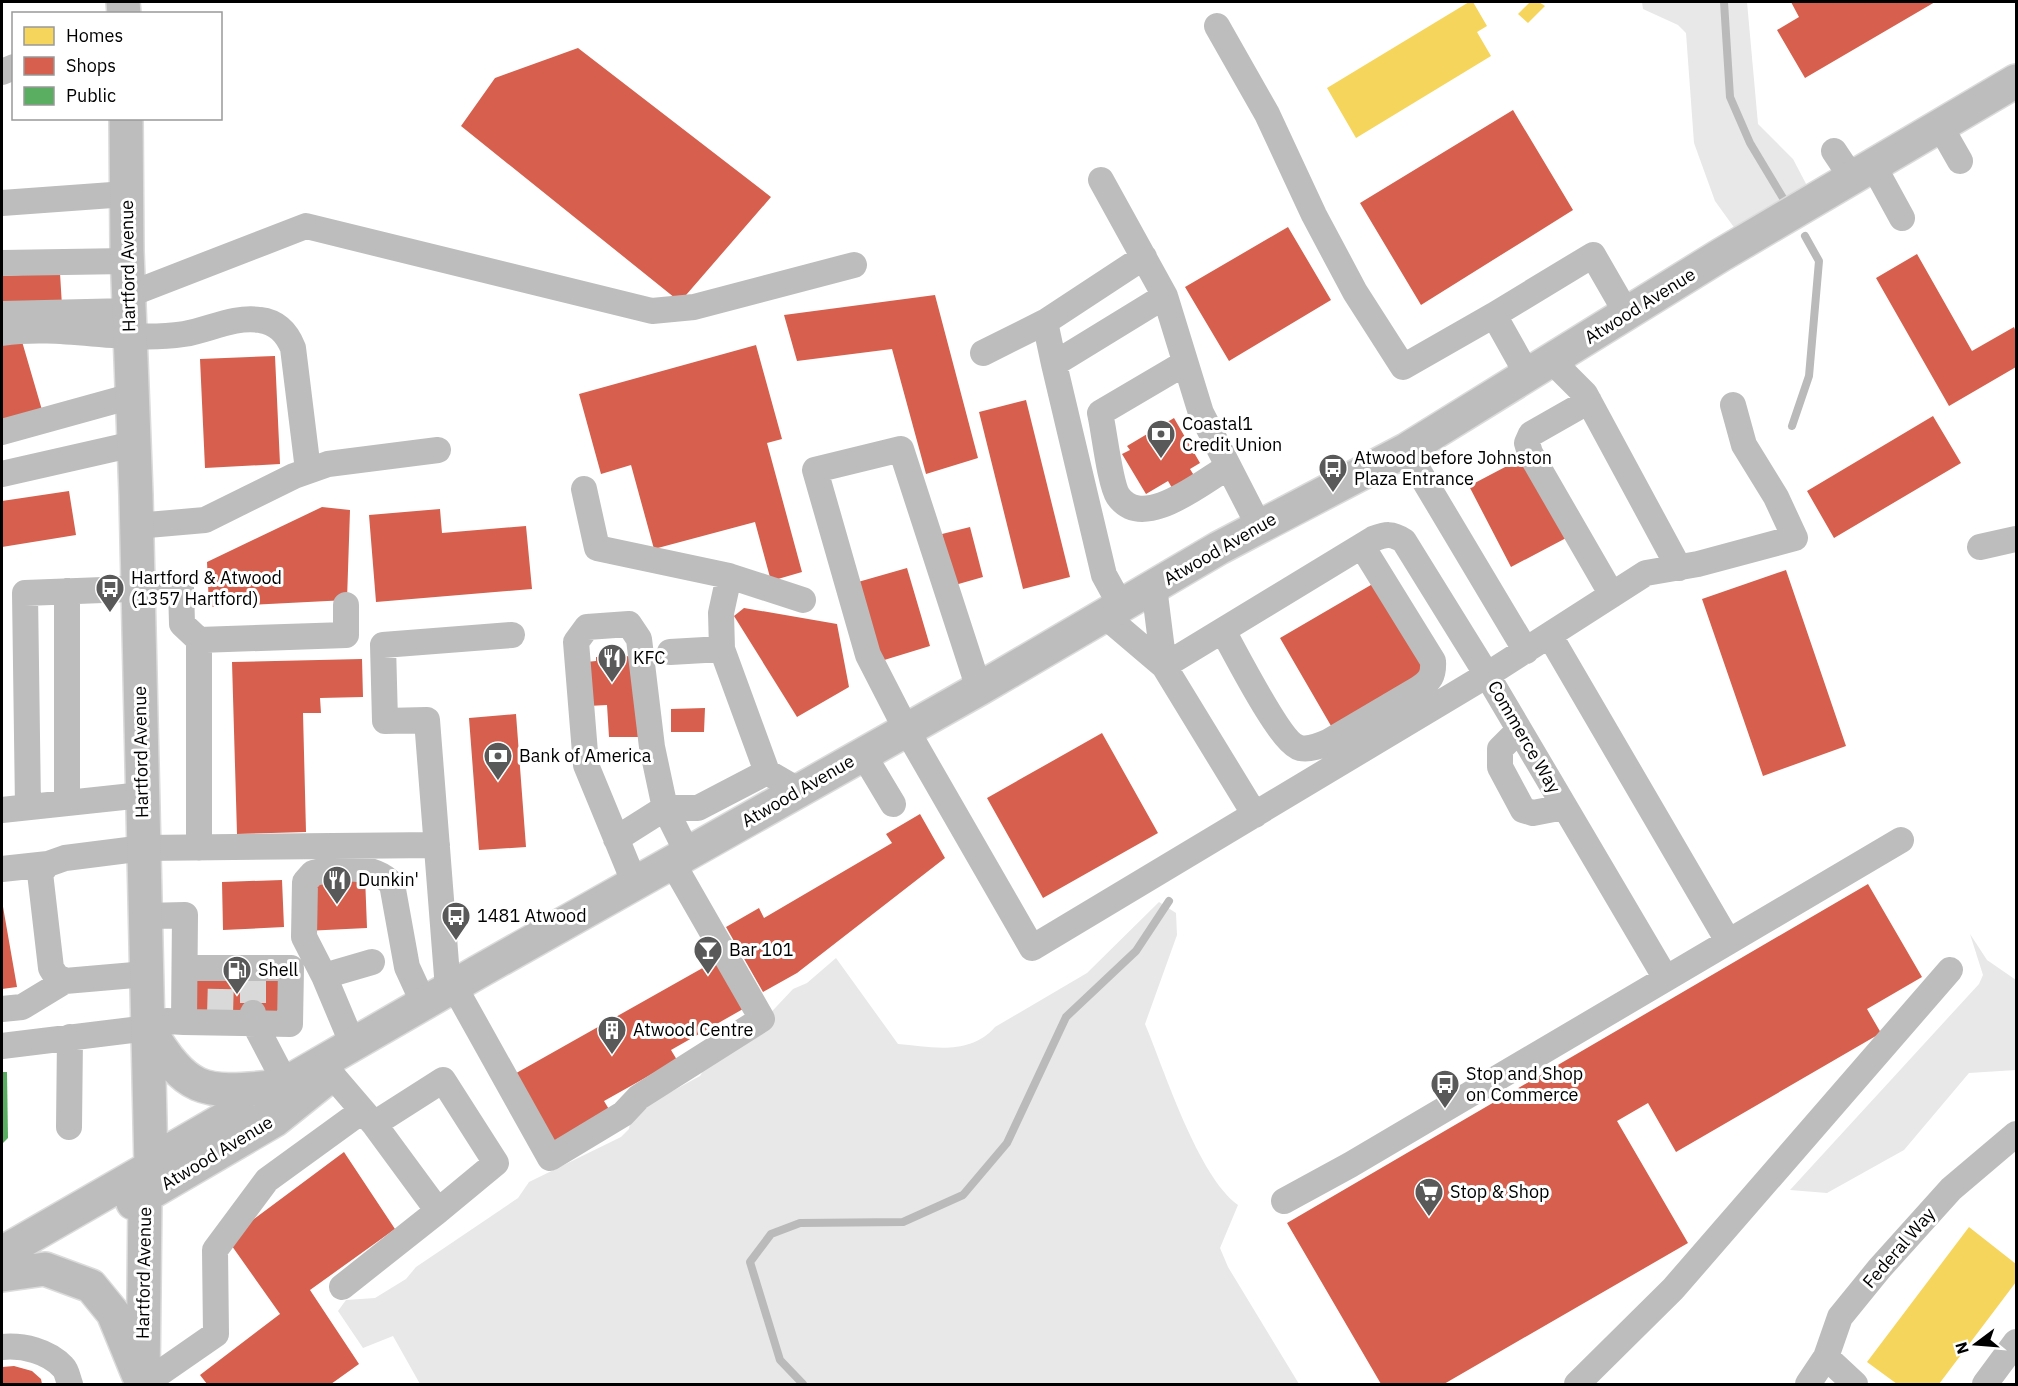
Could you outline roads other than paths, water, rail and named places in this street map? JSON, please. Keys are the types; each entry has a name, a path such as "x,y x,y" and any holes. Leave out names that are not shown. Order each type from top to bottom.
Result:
{"main road":[{"name":"Atwood Avenue","path":"2,1275 148,1182 174,1148 798,790 979,689 1259,526 1406,450 1539,367 2016,81"},
{"name":"Hartford Avenue","path":"126,120 127,261 138,589 147,1024 148,1182 143,1384"},
{"name":"Atwood Avenue","path":"2,1253 275,1120 436,997"},
{"path":"147,1024 167,1059 196,1086 230,1091 285,1085"},
{"path":"2,1275 45,1269 91,1287 113,1314 143,1384"}],"street":[{"path":"1217,26 1267,114 1314,215 1355,292 1404,367 1593,255 1627,314"},
{"path":"1940,126 1960,161"},
{"path":"1834,150 1863,172 1902,218"},
{"path":"1101,180 1165,296 1201,413 1259,526"},
{"path":"2,203 126,194"},
{"path":"2,333 129,314 306,226 652,311 694,307 854,266"},
{"path":"983,353 1045,321 1144,257"},
{"path":"2,263 127,261"},
{"path":"1054,364 1165,296"},
{"path":"2,314 129,314 175,335 203,331 224,323 255,320 277,326 290,339 297,361 308,470"},
{"path":"1494,315 1539,367 1587,398"},
{"path":"1045,321 1113,610 1164,666 1255,815"},
{"path":"1581,343 1587,398 1679,568"},
{"path":"1185,363 1100,414 1117,494 1128,506 1145,510 1159,507 1228,467"},
{"path":"2,432 132,396"},
{"path":"1587,398 1532,434 1527,443 1530,453 1612,595"},
{"name":"Commerce Way","path":"1665,977 1487,675 1646,573 1679,568 1795,538 1776,497 1744,445 1733,405"},
{"path":"2,474 134,444"},
{"path":"979,689 901,449 815,470 868,655 906,729 1032,948 1487,675 1404,541 1394,534 1384,534 1362,546 1164,666"},
{"path":"136,526 205,520 308,470 328,464 438,450"},
{"path":"1406,450 1526,651"},
{"path":"584,489 597,548 729,576 803,600"},
{"path":"1980,547 2016,539"},
{"path":"1223,631 1278,727 1289,742 1299,748 1314,748 1418,689 1428,682 1434,673 1433,661 1362,546"},
{"path":"729,576 721,613 722,649 767,772 798,790"},
{"path":"28,807 25,593 181,587 182,624 199,640 346,635 346,605"},
{"path":"1154,588 1164,666"},
{"path":"67,591 67,803"},
{"path":"353,1045 324,976 304,937 305,882 308,877 318,872 373,870 385,876 392,884 407,966 436,997 550,1158 623,1114 639,1097 762,1019 706,921 680,858 665,808 652,747 639,639 629,624 587,627 576,642 586,765 635,884"},
{"path":"436,997 437,845 427,720 385,721 383,645 512,636"},
{"path":"1550,636 1728,940"},
{"path":"199,640 200,848"},
{"path":"670,652 722,649"},
{"path":"1519,730 1500,749 1500,767 1523,810 1533,813 1564,807"},
{"path":"863,754 893,804"},
{"path":"616,839 665,808 698,808 767,772"},
{"path":"2,810 142,795"},
{"path":"1284,1201 1350,1166 1665,977 1901,840"},
{"path":"2,869 144,848 437,845"},
{"path":"48,864 40,873 51,968 56,976 64,981"},
{"path":"145,916 185,915 184,1022"},
{"path":"324,976 372,962"},
{"path":"2,1046 147,1024 253,1018 290,1024 291,968 253,973 222,973 185,968"},
{"path":"1577,1384 1673,1289 1950,970"},
{"path":"2,1009 22,1007 64,981 146,974"},
{"path":"253,1018 285,1085"},
{"path":"69,1127 70,1037"},
{"path":"332,1075 368,1118 438,1211"},
{"path":"143,1384 216,1334 215,1250 267,1180 368,1118 443,1080 496,1163 342,1287"},
{"name":"Federal Way","path":"1808,1384 1826,1357 1840,1317 1879,1269 1951,1189 2016,1134"},
{"path":"1985,1384 2016,1342"},
{"path":"2,1347 31,1349 47,1356 65,1368 70,1384"},
{"path":"1826,1357 1855,1384"}],"waterway":[{"path":"1724,2 1730,97 1750,143 1783,198"},
{"path":"1792,426 1809,376 1819,261 1805,236"},
{"path":"803,1384 780,1360 750,1262 771,1234 800,1223 903,1222 963,1195 1007,1143 1066,1017 1136,951 1169,901"}],"tunnel":[{"path":"253,977 253,1013"},
{"path":"220,1015 221,979"}],"place":[{"name":"Coastal1 Credit Union","path":"1161,460"},
{"name":"Atwood before Johnston Plaza Entrance","path":"1333,494"},
{"name":"Hartford & Atwood (1357 Hartford)","path":"110,614"},
{"name":"KFC","path":"612,684"},
{"name":"Bank of America","path":"498,782"},
{"name":"Dunkin'","path":"337,906"},
{"name":"1481 Atwood","path":"456,942"},
{"name":"Bar 101","path":"708,976"},
{"name":"Shell","path":"237,996"},
{"name":"Atwood Centre","path":"612,1056"},
{"name":"Stop and Shop on Commerce","path":"1445,1110"},
{"name":"Stop & Shop","path":"1429,1218"}]}
